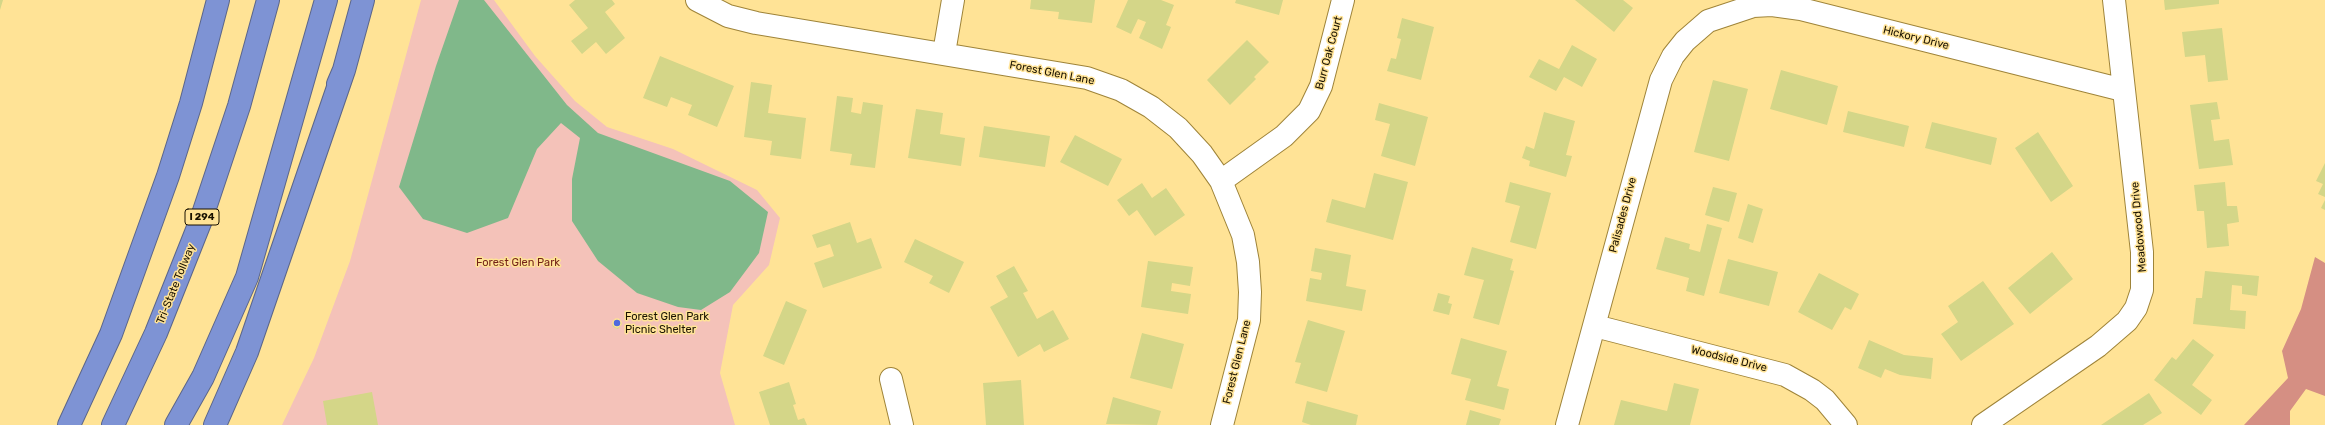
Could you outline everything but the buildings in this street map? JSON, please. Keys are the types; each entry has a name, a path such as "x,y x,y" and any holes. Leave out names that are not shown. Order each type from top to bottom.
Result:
{"highway":[{"path":"69,425 111,334 166,183 191,103 218,0"},
{"name":"Tri-State Tollway","path":"113,425 156,333 201,220 239,106 268,0"},
{"path":"247,277 326,0"},
{"path":"215,425 247,352 344,70 362,0"},
{"path":"176,425 202,377 344,70"}],"street":[{"name":"Forest Glen Lane","path":"697,0 728,16 756,24 944,53 1080,77 1121,90 1151,107 1178,128 1202,154 1221,182 1243,235 1248,262 1250,292 1249,320 1222,425"},
{"path":"944,53 953,0"},
{"name":"Burr Oak Court","path":"1221,182 1284,136 1309,111 1321,86 1343,0"},
{"name":"Meadowood Drive","path":"1983,425 2098,346 2126,321 2136,308 2143,280 2142,252 2114,0"},
{"name":"Hickory Drive","path":"1708,21 1753,6 1772,5 1801,9 2123,90"},
{"name":"Palisades Drive","path":"1567,425 1661,80 1673,56 1685,41 1708,21"},
{"name":"Woodside Drive","path":"1594,326 1785,375 1812,390 1825,400 1846,425"},
{"path":"891,379 902,425"}],"green space":[{"name":"Forest Glen Park","path":"421,0 494,0 535,56 575,101 607,127 673,149 757,190 780,218 769,265 733,305 720,373 735,425 282,425 314,358 350,261"}],"shaded area":[{"path":"459,0 484,0 567,105 598,133 730,181 768,212 759,253 730,292 701,310 678,307 637,293 598,261 572,221 572,179 580,138 561,123 537,149 508,218 467,233 423,219 399,187 436,66"},
{"path":"2315,257 2325,263 2325,396 2306,389 2290,411 2290,425 2244,425 2288,378 2282,351 2301,309"}],"place":[{"name":"Forest Glen Park Picnic Shelter","path":"617,323"}]}
